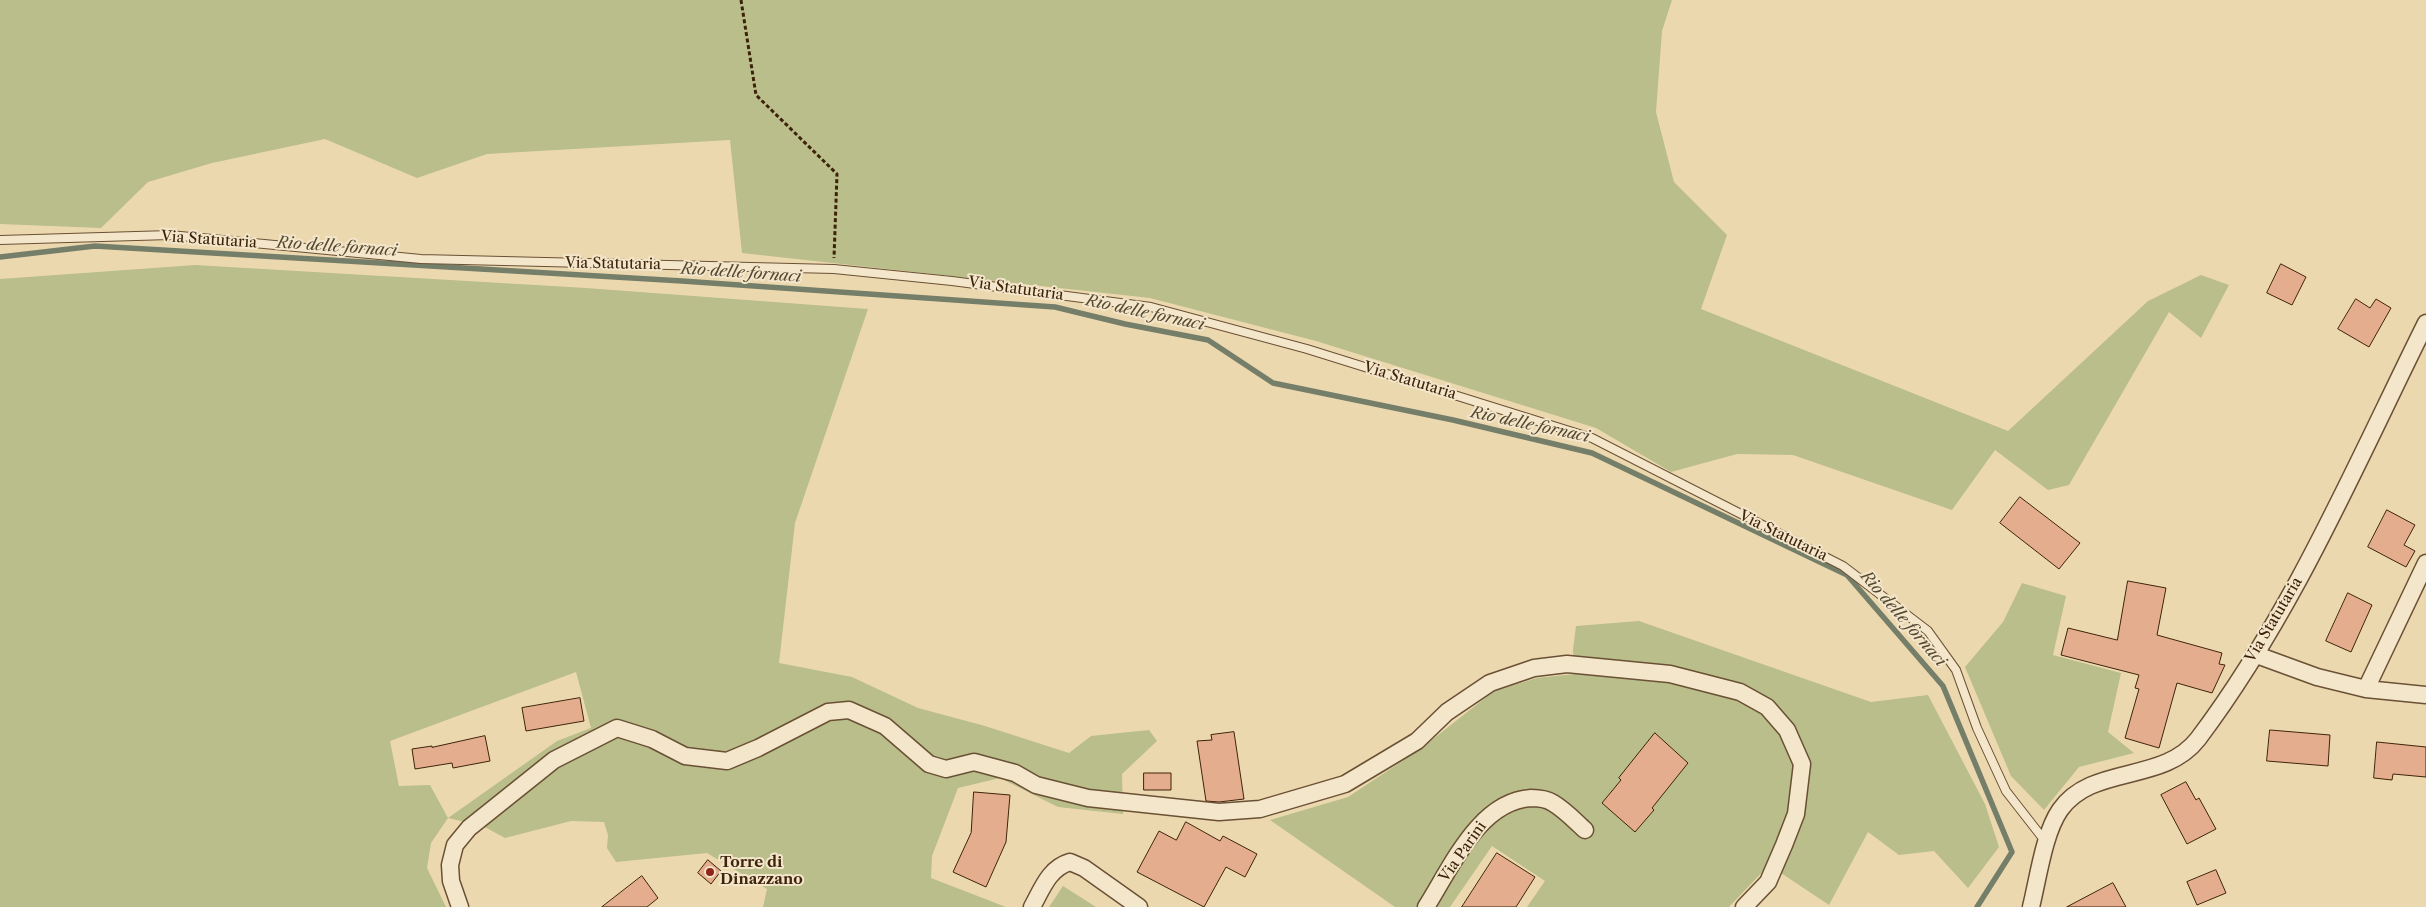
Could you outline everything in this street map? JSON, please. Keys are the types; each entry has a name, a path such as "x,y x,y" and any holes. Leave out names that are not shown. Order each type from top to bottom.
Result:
{"street":[{"name":"Via Statutaria","path":"2032,907 2046,842 2060,810 2082,788 2147,771 2174,758 2196,741 2254,654 2300,578 2426,323"},
{"path":"2366,689 2426,563"},
{"path":"2254,654 2318,678 2366,689 2426,695"},
{"path":"460,907 451,881 450,865 455,845 469,828 554,760 616,728 652,739 684,756 727,761 758,748 828,712 849,710 884,726 929,764 946,769 974,762 1015,772 1036,785 1088,798 1218,812 1260,809 1345,784 1417,741 1447,712 1490,682 1534,668 1566,664 1670,674 1740,692 1767,707 1787,730 1802,764 1796,814 1768,882 1744,907"},
{"name":"Via Parini","path":"1426,907 1481,823 1506,804 1520,799 1536,798 1552,802 1585,830"},
{"path":"1032,907 1050,875 1059,865 1070,862 1084,868 1139,907"}],"lane":[{"name":"Via Statutaria","path":"0,240 170,235 422,260 834,269 952,281 1151,307 1307,349 1592,438 1843,566 1928,631 1956,670 1977,728 2006,791 2046,842"}],"path":[{"path":"741,0 756,95 837,174 834,269"}],"green space":[{"path":"0,0 1672,0 1662,31 1656,112 1674,182 1727,235 1701,309 2008,431 2148,301 2201,275 2229,285 2201,338 2169,312 2069,485 2048,490 1995,450 1952,510 1793,455 1737,454 1671,472 1596,428 1316,341 1150,298 742,253 730,140 487,154 417,178 325,139 212,163 148,182 101,228 0,224"},
{"path":"195,265 586,288 868,309 795,523 779,663 852,677 918,708 985,726 1069,753 1091,736 1149,730 1157,741 1122,774 1123,814 1058,807 1000,778 958,788 932,856 931,878 1006,907 763,907 767,889 707,853 616,862 607,848 608,835 604,822 571,821 505,838 483,826 448,818 431,843 427,868 446,907 0,907 0,279","holes":["576,672 591,728 557,741 448,818 430,785 399,786 390,741"]},
{"path":"2022,583 2066,596 2053,655 2121,673 2108,732 2134,753 2079,767 2044,810 2011,776 1965,667 2003,622"},
{"path":"1639,621 1871,702 1928,695 1985,804 1999,847 1968,888 1934,851 1899,855 1868,832 1829,905 1769,865 1729,907 1527,907 1545,881 1492,846 1450,907 1395,907 1270,820 1348,797 1419,750 1494,691 1537,678 1575,674 1573,650 1576,626"},
{"path":"1063,886 1096,907 1049,907"}],"building":[{"path":"2281,264 2306,277 2292,305 2267,293"},
{"path":"2356,299 2370,308 2376,299 2391,308 2369,347 2338,329"},
{"path":"2020,497 2080,543 2059,569 2000,523"},
{"path":"2387,510 2415,525 2404,545 2415,551 2406,567 2368,547"},
{"path":"2128,581 2166,588 2157,635 2222,653 2219,664 2225,665 2212,693 2177,683 2159,748 2125,738 2139,689 2135,688 2139,675 2061,655 2068,628 2117,640"},
{"path":"2348,593 2372,605 2351,652 2326,641"},
{"path":"580,698 584,721 526,731 522,708"},
{"path":"2270,730 2330,735 2328,766 2267,761"},
{"path":"1234,732 1244,799 1219,802 1206,801 1197,741 1212,740 1211,735"},
{"path":"1655,733 1688,763 1652,808 1654,810 1635,832 1602,803 1621,780 1619,778"},
{"path":"485,736 490,761 453,768 452,763 415,769 412,749 432,747"},
{"path":"2377,742 2426,747 2426,777 2393,774 2392,780 2374,778"},
{"path":"1144,773 1171,773 1171,790 1144,790"},
{"path":"2186,782 2196,800 2199,798 2216,829 2187,844 2161,795"},
{"path":"974,792 1010,795 1006,842 986,887 953,872 971,833"},
{"path":"1186,822 1220,841 1223,836 1257,854 1245,877 1226,867 1204,907 1137,872 1159,831 1176,840"},
{"path":"1497,853 1535,877 1516,907 1462,907"},
{"name":"Torre di Dinazzano","path":"708,860 721,871 711,884 698,873"},
{"path":"2216,870 2226,893 2197,905 2187,882"},
{"path":"642,876 658,898 647,907 602,907"},
{"path":"2113,883 2126,907 2067,907"}],"waterway":[{"name":"Rio delle fornaci","path":"0,257 95,246 682,281 1055,307 1125,324 1208,340 1273,383 1453,420 1592,453 1847,575 1943,686 2012,852 1977,907"}],"place":[{"name":"Torre di Dinazzano","path":"710,872"}]}
